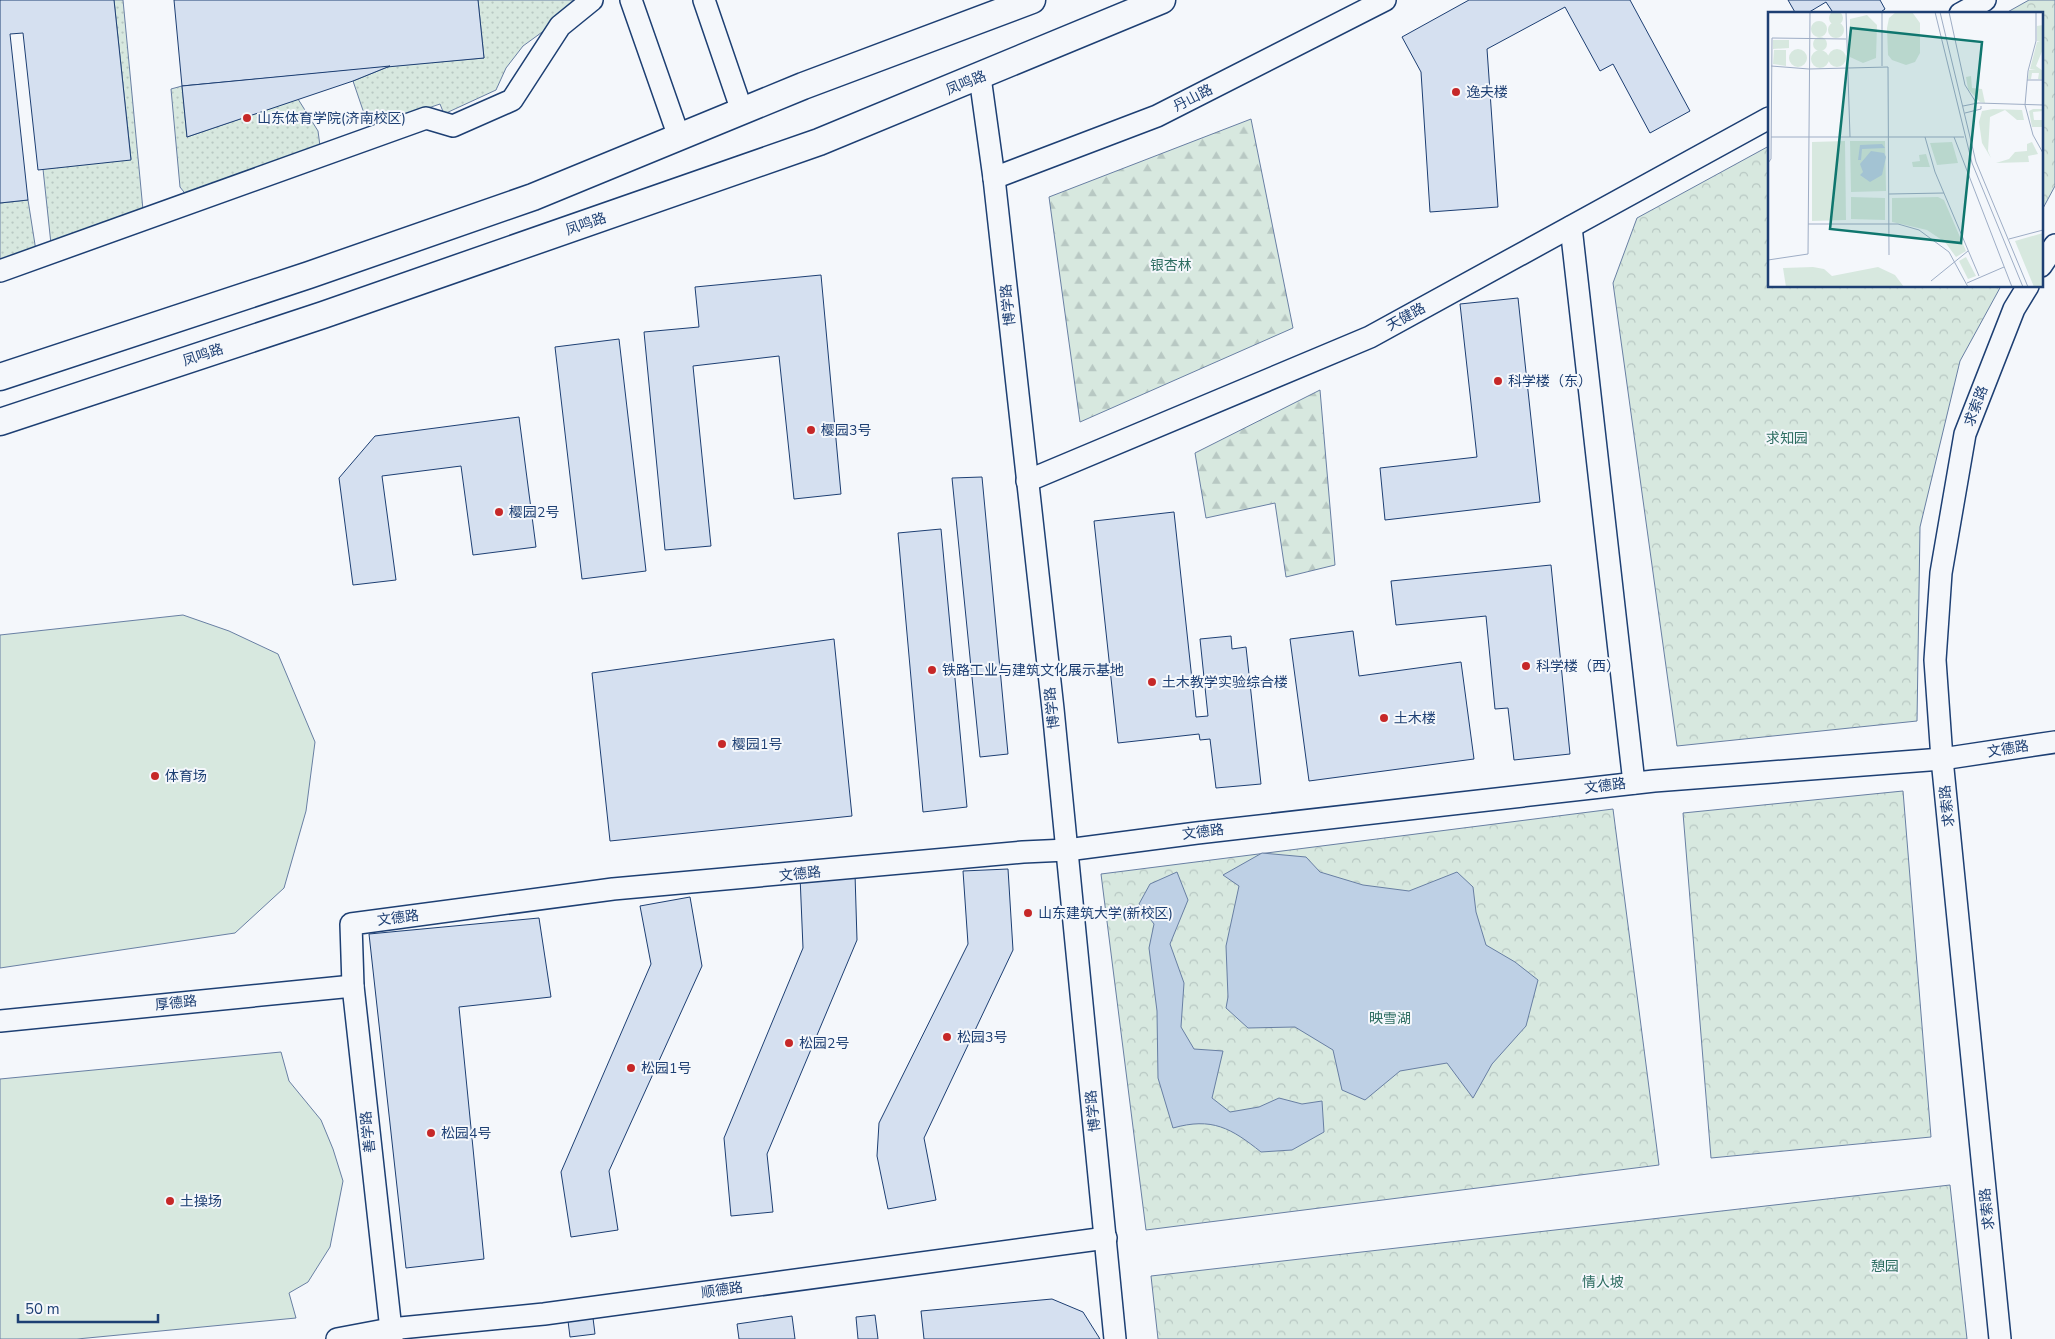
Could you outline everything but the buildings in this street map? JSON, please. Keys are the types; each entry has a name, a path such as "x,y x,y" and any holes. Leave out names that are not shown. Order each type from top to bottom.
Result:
{"main road":[{"path":"0,377 309,275 533,197 742,111 1032,0"},
{"name":"凤鸣路","path":"0,422 323,315 818,142 980,77 1162,0"}],"street":[{"path":"0,271 426,118 453,126 512,100 560,26 592,0"},
{"path":"631,0 679,137"},
{"path":"704,0 742,111"},
{"name":"丹山路","path":"994,178 1157,116 1385,0"},
{"path":"1964,12 1985,0"},
{"name":"博学路","path":"980,77 994,178 1067,850 1115,1339"},
{"name":"天健路","path":"1027,480 1370,337 1768,119"},
{"path":"1571,226 1634,783"},
{"path":"2042,264 2055,245"},
{"name":"求索路","path":"2000,1339 1942,759 1934,660 1941,573 1965,434 2014,309 2027,288"},
{"name":"文德路","path":"351,924 613,890 1023,852 1067,850 1197,833 1634,783 1942,759 2055,742"},
{"name":"善学路","path":"351,924 352,986 391,1334"},
{"name":"厚德路","path":"0,1021 352,986"},
{"name":"顺德路","path":"337,1339 391,1334 544,1314 1106,1238"}],"green space":[{"path":"114,0 123,0 143,210 51,244 43,169 131,159"},
{"path":"478,0 575,0 545,30 523,46 506,68 496,90 444,114 440,104 369,128 353,81 390,66 484,58"},
{"path":"2029,0 2055,0 2055,186 2042,210 2042,12 2008,12"},
{"path":"182,86 187,137 298,99 318,131 320,146 187,196 180,187 171,89"},
{"name":"银杏林","path":"1251,119 1293,328 1080,422 1049,197"},
{"name":"求知园","path":"1768,147 1768,288 2000,288 1960,361 1920,527 1917,721 1677,746 1613,283 1637,218"},
{"path":"28,200 36,251 0,263 0,203"},
{"path":"1320,390 1335,565 1286,577 1275,503 1206,518 1195,453"},
{"name":"体育场","path":"183,615 229,631 278,654 315,742 306,811 284,888 235,933 0,968 0,635"},
{"path":"1903,791 1931,1137 1711,1158 1683,813"},
{"name":"映雪湖","path":"1613,809 1659,1165 1146,1230 1101,874"},
{"name":"土操场","path":"281,1052 289,1081 321,1120 343,1181 330,1247 308,1282 289,1293 296,1318 77,1339 0,1339 0,1079"},
{"path":"1950,1185 1967,1339 1158,1339 1151,1276"}],"water":[{"path":"1262,853 1306,857 1320,872 1363,885 1409,891 1457,872 1473,887 1476,912 1486,945 1515,962 1538,980 1526,1026 1492,1064 1473,1098 1447,1063 1400,1071 1365,1100 1342,1090 1333,1050 1295,1027 1248,1028 1226,1008 1228,997 1226,946 1239,886 1223,875"},
{"path":"1177,872 1188,900 1170,944 1184,983 1181,1027 1194,1049 1223,1051 1212,1098 1230,1112 1259,1107 1279,1098 1302,1104 1322,1101 1324,1132 1292,1150 1261,1152 1230,1131 1210,1124 1173,1128 1158,1078 1157,1011 1149,948 1154,924 1139,904 1150,884"}],"place":[{"name":"逸夫楼","path":"1456,92"},
{"name":"山东体育学院(济南校区)","path":"247,118"},
{"name":"科学楼（东）","path":"1498,381"},
{"name":"樱园3号","path":"811,430"},
{"name":"樱园2号","path":"499,512"},
{"name":"科学楼（西）","path":"1526,666"},
{"name":"铁路工业与建筑文化展示基地","path":"932,670"},
{"name":"土木教学实验综合楼","path":"1152,682"},
{"name":"土木楼","path":"1384,718"},
{"name":"樱园1号","path":"722,744"},
{"name":"体育场","path":"155,776"},
{"name":"山东建筑大学(新校区)","path":"1028,913"},
{"name":"松园3号","path":"947,1037"},
{"name":"松园2号","path":"789,1043"},
{"name":"松园1号","path":"631,1068"},
{"name":"松园4号","path":"431,1133"},
{"name":"土操场","path":"170,1201"}],"park label":[{"name":"憩园","path":"1885,1266"},
{"name":"情人坡","path":"1603,1282"}]}
